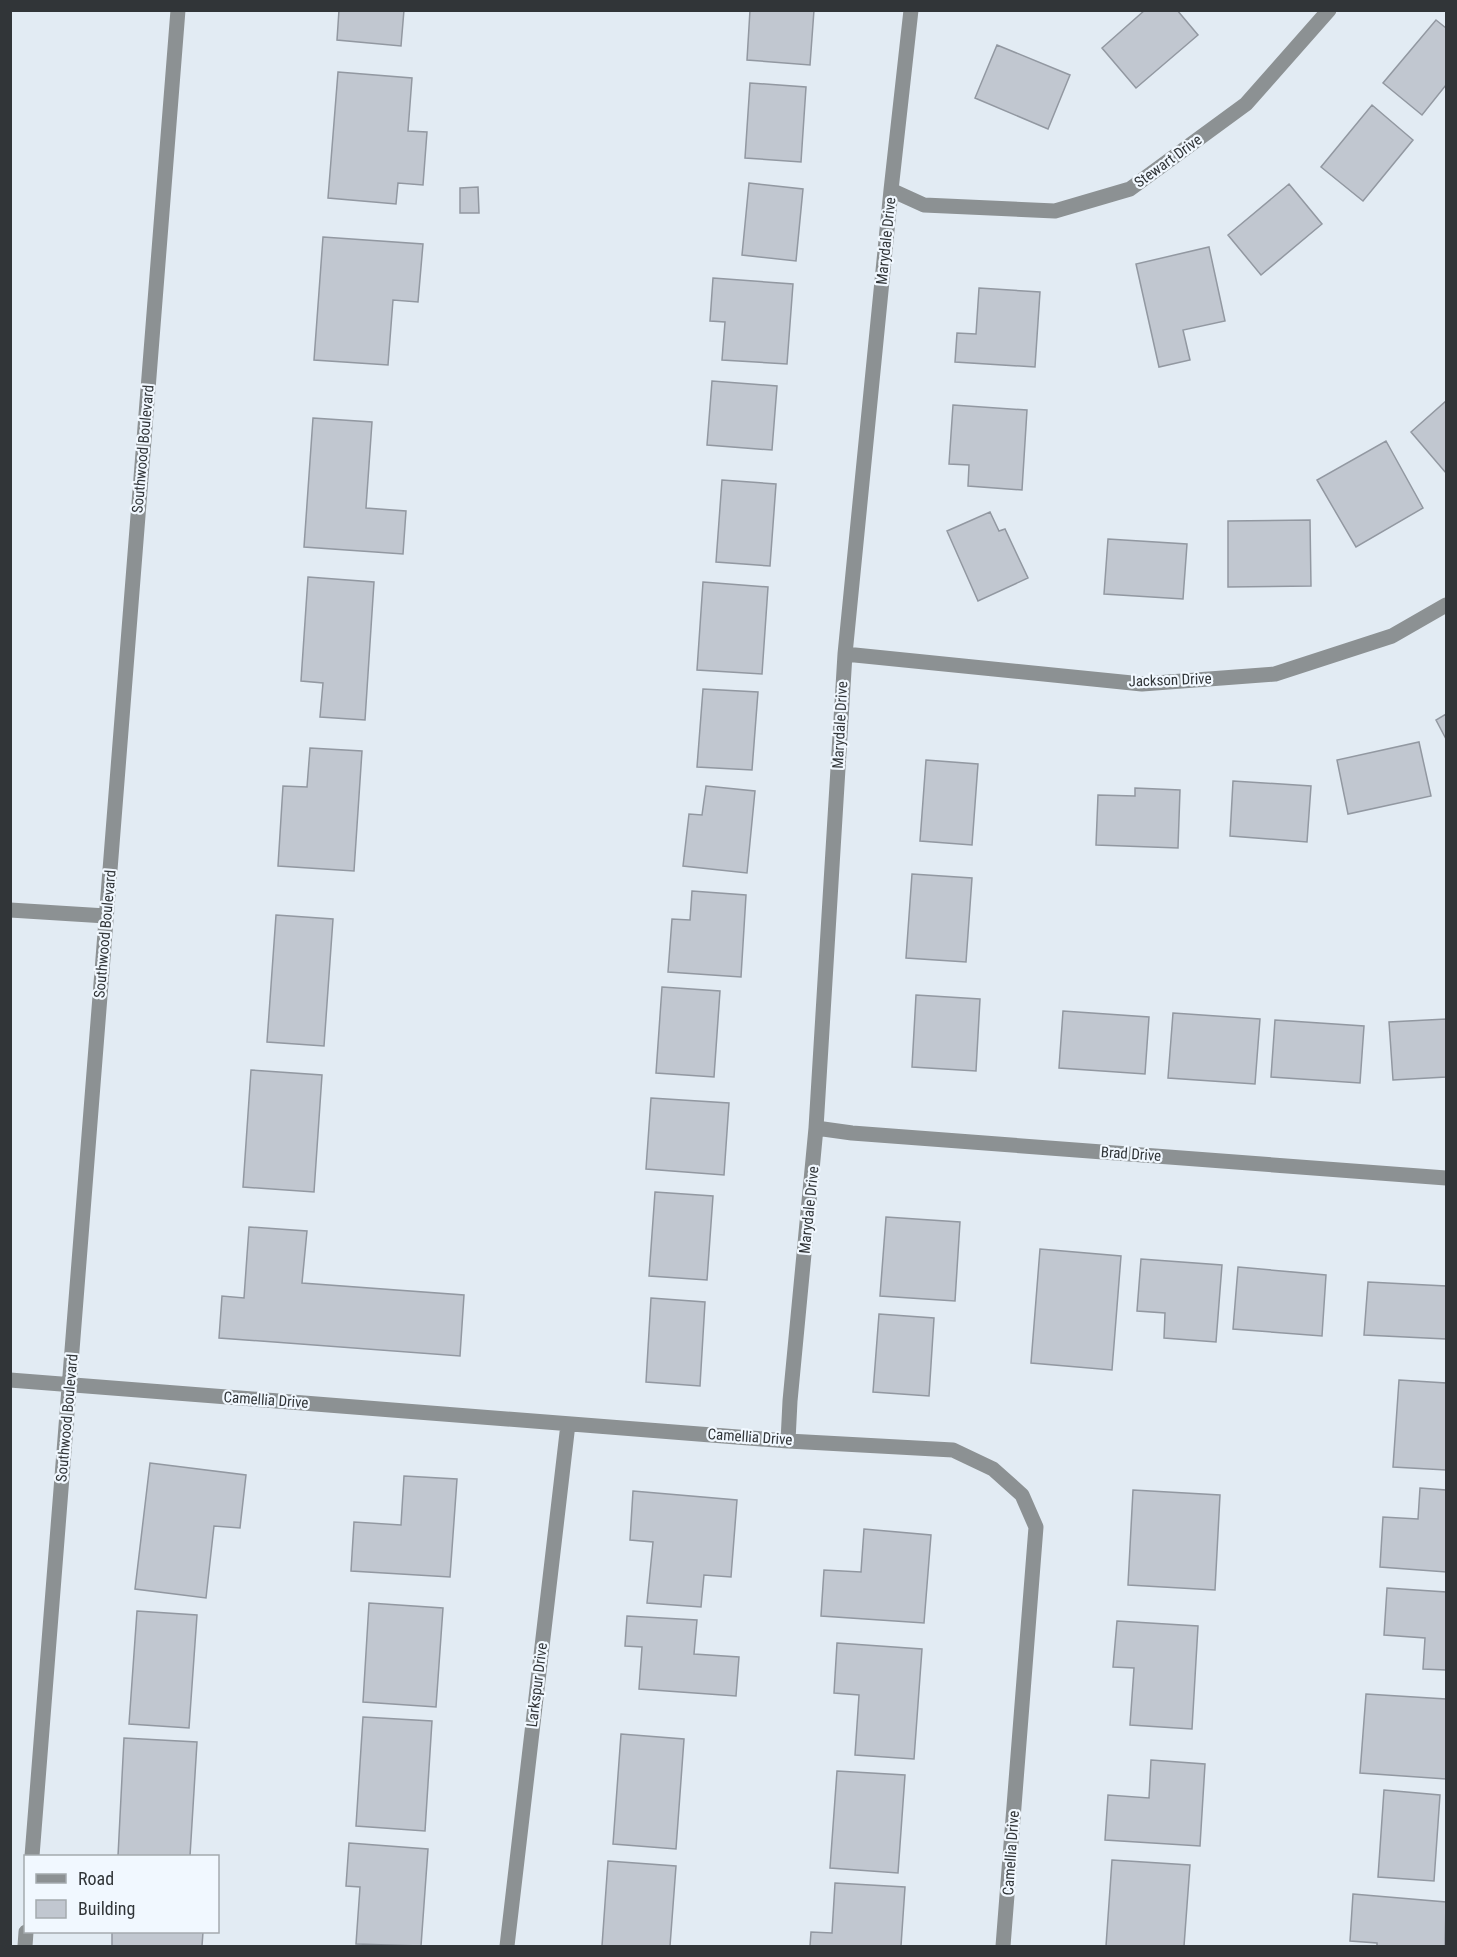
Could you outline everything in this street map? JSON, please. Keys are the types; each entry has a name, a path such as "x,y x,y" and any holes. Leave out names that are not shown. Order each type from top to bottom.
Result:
{"street":[{"name":"Southwood Boulevard","path":"32,1855 178,10"},
{"name":"Marydale Drive","path":"788,1440 816,1128 845,654 911,10"},
{"name":"Stewart Drive","path":"891,190 924,205 1055,211 1130,189 1246,104 1329,10"},
{"name":"Jackson Drive","path":"845,654 1142,684 1275,674 1392,636 1446,606"},
{"path":"10,910 106,916"},
{"name":"Brad Drive","path":"816,1128 876,1135 1446,1178"},
{"name":"Camellia Drive","path":"10,1380 568,1424 952,1450 993,1469 1022,1495 1036,1527 1003,1947"},
{"name":"Larkspur Drive","path":"507,1947 568,1424"}],"building":[{"path":"339,10 404,10 401,46 337,40"},
{"path":"750,10 814,10 810,65 747,60"},
{"path":"1145,10 1177,10 1198,35 1136,88 1102,48"},
{"path":"1436,20 1446,28 1446,85 1422,115 1383,83"},
{"path":"997,45 1070,75 1048,129 975,98"},
{"path":"338,72 412,78 408,131 427,132 423,185 398,183 396,204 328,198"},
{"path":"750,83 806,87 801,162 745,158"},
{"path":"1372,105 1413,140 1363,201 1321,167"},
{"path":"749,183 803,189 796,261 742,255"},
{"path":"1289,184 1322,224 1261,275 1228,235"},
{"path":"478,187 479,213 460,213 460,188"},
{"path":"323,237 423,244 418,302 393,300 388,365 314,360"},
{"path":"1209,247 1225,321 1183,330 1190,360 1159,367 1136,264"},
{"path":"713,278 793,284 787,364 722,360 725,322 710,321"},
{"path":"979,288 1040,292 1035,367 955,362 957,333 976,334"},
{"path":"712,381 777,386 772,450 707,445"},
{"path":"1446,401 1446,473 1411,432"},
{"path":"953,405 1027,410 1022,490 968,486 969,465 949,464"},
{"path":"313,418 372,422 366,508 406,511 403,554 304,547"},
{"path":"1386,441 1423,508 1356,547 1317,480"},
{"path":"722,480 776,484 770,566 716,562"},
{"path":"990,512 999,531 1005,529 1028,578 978,601 947,531"},
{"path":"1310,520 1311,586 1228,587 1228,521"},
{"path":"1108,539 1187,544 1183,599 1104,594"},
{"path":"308,577 374,582 365,720 320,717 323,683 301,681"},
{"path":"703,582 768,587 762,674 697,670"},
{"path":"703,689 758,692 752,770 697,767"},
{"path":"1446,714 1446,739 1436,720"},
{"path":"1419,742 1431,796 1348,814 1337,760"},
{"path":"310,748 362,751 354,871 278,866 283,786 307,787"},
{"path":"926,760 978,764 972,845 920,841"},
{"path":"1233,781 1311,786 1307,842 1230,836"},
{"path":"706,786 755,791 747,873 683,866 689,814 702,815"},
{"path":"1135,788 1180,790 1178,848 1096,845 1098,795 1135,796"},
{"path":"912,874 972,878 966,962 906,958"},
{"path":"692,891 746,895 741,977 668,972 672,919 690,920"},
{"path":"276,915 333,919 324,1046 267,1042"},
{"path":"662,987 720,991 714,1077 656,1073"},
{"path":"916,995 980,999 976,1071 912,1067"},
{"path":"1063,1011 1149,1017 1145,1074 1059,1068"},
{"path":"1173,1013 1260,1019 1255,1084 1168,1078"},
{"path":"1446,1019 1446,1077 1393,1080 1389,1022"},
{"path":"1275,1020 1364,1026 1360,1083 1271,1077"},
{"path":"251,1070 322,1075 314,1192 243,1187"},
{"path":"651,1098 729,1103 724,1175 646,1169"},
{"path":"655,1192 713,1196 707,1280 649,1276"},
{"path":"886,1217 960,1222 955,1301 880,1296"},
{"path":"249,1227 307,1231 302,1283 464,1295 460,1356 219,1338 222,1296 244,1298"},
{"path":"1040,1249 1121,1256 1112,1370 1031,1363"},
{"path":"1141,1259 1222,1265 1216,1342 1164,1338 1165,1313 1137,1311"},
{"path":"1238,1267 1326,1275 1322,1336 1233,1329"},
{"path":"1368,1282 1446,1286 1446,1339 1364,1335"},
{"path":"651,1298 705,1302 700,1386 646,1382"},
{"path":"879,1314 934,1318 929,1396 873,1392"},
{"path":"1399,1380 1446,1383 1446,1470 1393,1467"},
{"path":"150,1463 246,1475 240,1528 214,1526 206,1598 135,1589"},
{"path":"404,1476 457,1479 450,1577 351,1571 354,1522 401,1525"},
{"path":"1420,1488 1446,1490 1446,1572 1380,1567 1383,1517 1418,1519"},
{"path":"1133,1490 1220,1495 1215,1590 1128,1585"},
{"path":"633,1491 737,1500 731,1577 704,1575 701,1607 647,1603 653,1542 630,1540"},
{"path":"864,1529 931,1535 924,1623 821,1616 824,1570 861,1572"},
{"path":"1387,1588 1446,1592 1446,1670 1423,1669 1425,1638 1384,1635"},
{"path":"369,1603 443,1608 436,1707 363,1702"},
{"path":"137,1611 197,1615 189,1728 129,1724"},
{"path":"627,1616 697,1620 694,1654 739,1657 736,1696 639,1689 642,1647 625,1646"},
{"path":"1117,1621 1198,1626 1192,1729 1130,1725 1134,1668 1113,1667"},
{"path":"837,1643 922,1649 914,1759 855,1755 859,1695 834,1693"},
{"path":"1366,1694 1446,1699 1446,1779 1360,1773"},
{"path":"363,1717 432,1721 425,1831 356,1826"},
{"path":"621,1734 684,1739 676,1849 613,1844"},
{"path":"124,1738 197,1742 190,1855 118,1855"},
{"path":"1151,1760 1205,1764 1200,1846 1105,1840 1108,1795 1149,1798"},
{"path":"837,1771 905,1775 898,1873 830,1868"},
{"path":"1384,1790 1440,1795 1434,1881 1378,1877"},
{"path":"349,1843 428,1849 421,1946 356,1944 360,1887 346,1886"},
{"path":"1112,1860 1190,1865 1184,1946 1106,1946"},
{"path":"608,1861 676,1866 670,1946 602,1946"},
{"path":"835,1883 905,1887 901,1946 810,1946 811,1932 832,1933"},
{"path":"1353,1894 1446,1902 1445,1946 1377,1946 1377,1943 1350,1941"},
{"path":"112,1933 203,1933 202,1946 112,1946"}]}
